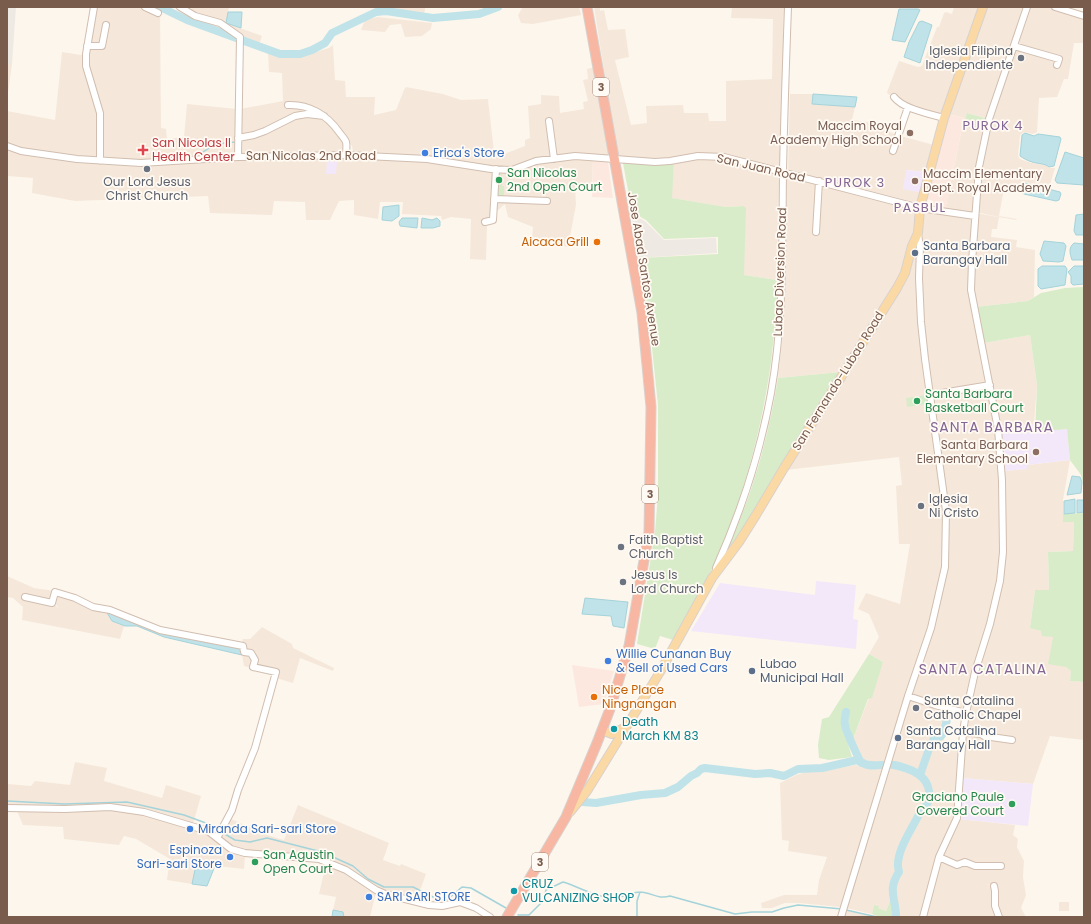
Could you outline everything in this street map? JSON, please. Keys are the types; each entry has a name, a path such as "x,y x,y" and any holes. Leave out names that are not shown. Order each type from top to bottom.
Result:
{"highway":[{"name":"Jose Abad Santos Avenue","path":"507,917 566,817 602,730 629,646 649,532 651,407 642,313 588,11"}],"main road":[{"name":"San Fernando-Lubao Road","path":"566,817 587,791 660,672 713,576 739,542 905,273 912,246 918,233 920,208 944,118 983,7"},
{"path":"602,730 612,734 627,726"}],"street":[{"path":"94,7 87,46 86,66 100,113 100,161"},
{"path":"145,7 158,13"},
{"path":"180,7 195,16 220,23 240,37 238,157"},
{"name":"Lubao Diversion Road","path":"713,576 731,536 750,480 762,438 771,392 778,340 782,290 783,172 788,7"},
{"path":"923,917 939,857 957,818 963,732 966,713 975,672 990,624 1000,581 1003,552 1002,480 999,436 971,290 979,168 986,132 989,119 1027,7"},
{"path":"1055,7 1084,16"},
{"path":"87,46 102,46 106,25"},
{"path":"1014,46 1059,59 1057,65"},
{"path":"894,97 898,102 908,107 944,118"},
{"path":"288,105 311,109 324,116 333,124 346,141 346,155"},
{"path":"893,151 908,107"},
{"path":"238,141 265,131 296,116 307,114 324,116"},
{"path":"548,121 554,159"},
{"name":"San Nicolas 2nd Road","path":"7,146 21,151 77,159 141,163 238,157 346,155 427,159 512,170 536,161 575,156 615,160"},
{"name":"San Juan Road","path":"615,160 655,162 698,156 724,157 920,208 975,216"},
{"path":"486,222 494,220 496,169"},
{"path":"816,232 819,181"},
{"path":"494,199 547,201"},
{"path":"842,915 908,696 931,628 945,568 946,511 921,322 919,278 920,247 918,233"},
{"path":"930,395 990,385"},
{"path":"25,597 52,603 55,592 75,598 93,607 110,610 160,630 243,646 244,652 251,653 255,660 254,667 276,672 255,748 238,790 232,810 218,836"},
{"path":"908,696 966,713"},
{"path":"963,732 1012,740"},
{"path":"7,808 65,809 110,807 144,812 208,831 218,836 231,848 245,853 319,859 346,870 376,890 385,894 429,905 442,906 460,902 476,908 490,917"},
{"path":"939,857 957,865 965,862 974,866 1001,866"},
{"path":"994,886 995,906 999,917"}],"shaded area":[{"path":"7,7 16,7 12,64 7,64"},
{"path":"92,7 152,7 160,11 161,128 166,129 167,139 184,137 187,104 237,109 237,155 141,161 77,158 21,150 7,144 7,111 55,120 62,52 88,56"},
{"path":"192,7 229,7 226,23 262,36 259,45 189,16"},
{"path":"389,7 425,7 425,10 423,15"},
{"path":"523,7 579,7 581,15 533,24 521,23 518,15"},
{"path":"594,7 600,7 600,11 604,10 608,30 625,29 629,57 615,60 631,125 647,123 646,106 683,105 684,113 708,113 709,121 726,121 726,81 772,79 773,19 731,18 732,7 784,7 780,168 724,155 655,160 618,158"},
{"path":"954,7 980,7 951,85 942,115 909,106 888,94 887,92 899,61 918,67 922,66 944,13 946,12 952,14"},
{"path":"985,7 1025,7 988,119 967,113 963,126 984,132 974,212 970,214 945,210 964,118 948,114"},
{"path":"1029,7 1048,7 1084,18 1083,43 1074,43 1068,79 1064,79 1057,97 1039,98 1037,132 1033,134 1024,132 1020,135 1018,156 1020,159 1031,163 1045,164 1049,168 1055,168 1049,188 1025,182 1022,183 1020,191 1004,189 999,216 1017,219 1001,217 976,212 986,133"},
{"path":"378,17 432,23 431,29 422,36 405,37 401,24 390,25 385,32 361,30 365,20"},
{"path":"333,45 335,80 345,81 346,97 375,97 374,115 396,110 406,87 443,94 461,100 488,99 494,152 504,154 525,146 525,140 530,138 528,106 541,104 541,95 559,96 560,113 584,109 583,102 588,101 583,80 588,79 587,69 595,67 609,156 592,155 511,168 478,166 389,154 353,152 352,146 334,123 310,109 308,113 239,137 240,109 283,101 282,73 269,72 268,53 281,56 302,56 329,48"},
{"path":"7,64 12,64 7,100"},
{"path":"790,94 813,94 812,104 855,107 852,120 883,124 883,129 897,135 934,145 927,172 906,170 922,193 919,205 788,171"},
{"path":"948,114 964,118 945,210 930,208 932,200 925,199"},
{"path":"295,117 323,117 344,140 342,152 239,155 239,140"},
{"path":"7,148 77,161 388,157 426,161 477,170 512,172 537,163 574,159 593,159 592,184 575,184 576,205 568,247 553,244 552,241 532,237 533,227 508,217 505,204 497,211 495,223 487,225 486,260 470,259 471,219 451,217 442,220 441,216 402,214 403,202 380,202 378,219 354,215 354,200 339,201 330,220 306,220 305,202 274,201 272,215 210,213 208,196 75,201 32,193 33,178 7,176"},
{"path":"698,157 724,159 779,172 777,280 744,275 743,206 726,207 671,198 674,162"},
{"path":"593,159 608,162 613,198 592,197"},
{"path":"327,161 337,162 336,174 326,174"},
{"name":"Maccim Elementary Dept. Royal Academy","path":"906,170 927,172 922,193 903,189"},
{"path":"787,174 919,209 915,232 907,259 895,286 841,372 778,378 785,290"},
{"path":"922,210 970,217 973,219 970,290 988,384 931,393 926,358 920,277"},
{"path":"976,213 999,217 997,229 992,229 991,237 1017,240 1016,247 1035,250 1034,297 1028,301 975,307 972,289"},
{"path":"631,214 645,221 664,240 716,238 717,253 639,258"},
{"path":"914,246 919,247 918,278 943,512 943,567 929,627 842,906 785,903 772,908 762,908 761,903 784,895 817,895 819,880 827,857 788,851 789,841 782,840 780,783 806,772 824,771 855,765 880,769 885,768 886,763 876,763 864,760 861,757 853,739 883,662 869,654 879,637 869,614 858,609 866,593 900,604 910,544 899,544 896,486 902,485 899,457 786,470 884,312"},
{"path":"1030,335 1037,385 1034,424 999,427 993,385 984,343"},
{"path":"989,386 998,445 1002,552 999,580 965,711 910,695 933,629 948,533 932,395"},
{"name":"Santa Barbara Elementary School","path":"1034,424 1035,431 1067,429 1070,460 1027,465 1027,469 1003,471 999,427"},
{"path":"1070,460 1063,500 1063,522 1074,522 1073,551 1048,552 1049,590 1035,590 1030,627 1053,636 1066,667 1071,671 1070,681 1084,682 1084,740 1050,736 1033,784 962,778 967,714 1002,581 1003,471 1027,469 1027,465"},
{"path":"7,576 34,588 55,591 52,602 48,602 55,605 59,609 54,602 56,594 106,611 112,621 124,626 120,639 22,620 23,607 13,598 7,597"},
{"path":"816,581 856,585 853,619 858,620 856,649 691,631 720,583 815,595"},
{"path":"262,627 292,644 293,648 334,668 333,671 300,658 293,683 276,678 278,671 254,666 255,660 241,645 243,639 250,639"},
{"path":"243,652 251,653 254,660 252,668 244,666 242,655"},
{"path":"572,665 614,671 604,704 579,707"},
{"path":"909,699 948,711 944,731 931,740 926,750 920,772 908,767 891,763 898,743 895,742"},
{"path":"938,738 961,742 956,812 921,917 897,917 894,891 900,872 899,865 911,833 932,800 933,794 928,782 922,774 929,751 935,739"},
{"path":"75,762 107,768 104,781 162,798 166,785 201,796 193,824 143,810 7,806 7,784 31,786 35,781 70,785"},
{"path":"889,767 897,768 919,777 927,789 927,801 920,809 897,855 895,865 897,871 892,884 891,899 886,911 874,905 872,914 846,908"},
{"path":"962,778 1033,784 1028,826 959,819"},
{"path":"298,805 389,843 383,860 400,866 401,864 426,874 421,888 408,898 376,889 319,857 245,851 232,847 218,837 229,818 267,835 284,840"},
{"path":"110,809 144,813 207,832 245,854 244,869 198,864 196,865 192,884 167,880 170,859 136,839 124,836 119,845 64,839 63,827 23,825 17,811"},
{"path":"959,819 1015,825 1013,835 1018,839 1017,847 1024,861 1023,877 1026,895 1021,908 1026,917 1000,917 994,886 986,884 994,887 998,917 927,917 926,915 940,857"},
{"path":"326,863 345,871 376,892 370,917 344,917 343,912 333,910 336,897 319,894"},
{"path":"1059,902 1069,902 1069,911 1059,911"},
{"path":"846,910 856,913 875,917 843,917"}],"green space":[{"path":"967,113 988,119 984,132 963,126"},
{"path":"674,162 672,198 726,207 743,206 746,208 744,275 777,280 777,300 771,362 762,416 748,470 731,522 706,582 673,640 660,636 655,649 637,644 655,532 658,495 658,405 648,310 640,258 718,254 718,237 664,239 646,220 632,212 623,163 655,164"},
{"name":"San Nicolas 2nd Open Court","path":"496,174 502,174 504,197 495,197"},
{"path":"1084,287 1084,495 1081,475 1070,460 1067,429 1035,432 1037,385 1030,335 984,343 975,307 1028,301 1041,293 1065,288"},
{"path":"841,372 728,554 725,553 743,512 758,467 770,422 778,378"},
{"name":"Santa Barbara Basketball Court","path":"927,395 928,404 907,407 906,398"},
{"path":"1084,513 1084,682 1070,681 1071,671 1066,667 1048,664 1053,637 1042,636 1041,631 1030,628 1035,590 1049,590 1048,552 1073,551 1074,522 1063,522 1063,514"},
{"path":"869,654 883,662 872,698 868,699 853,739 848,725 849,709 844,709 842,725 852,757 829,760 819,758 818,745 822,719 829,717"},
{"path":"981,665 1000,670 998,676 979,672"},
{"path":"891,899 896,917 879,917 872,914 874,905 879,906 878,908 886,911"}],"water":[{"path":"899,9 920,10 905,42 892,40"},
{"path":"228,12 242,12 241,28 226,23"},
{"path":"922,21 932,25 920,63 904,57 909,42 919,22"},
{"path":"813,94 857,97 855,107 812,104"},
{"path":"1025,133 1034,136 1038,134 1060,137 1061,139 1054,166 1049,167 1032,162 1020,156 1022,135"},
{"path":"1065,152 1084,158 1084,185 1057,183 1055,180"},
{"path":"1025,183 1060,192 1061,194 1059,200 1056,201 1024,194 1021,192 1023,184"},
{"path":"399,205 399,216 392,221 382,220 383,207"},
{"path":"1084,214 1084,235 1076,235 1074,231 1076,215"},
{"path":"402,218 418,218 417,228 400,226 399,222"},
{"path":"422,218 432,220 437,218 440,221 440,226 433,228 421,228"},
{"path":"1044,241 1064,243 1066,246 1063,261 1043,261 1040,254"},
{"path":"1074,243 1084,244 1084,260 1072,260 1070,249"},
{"path":"1042,266 1065,266 1067,269 1065,285 1041,289 1038,286 1038,269"},
{"path":"1074,266 1084,266 1084,284 1073,285 1071,283 1071,276 1068,272"},
{"path":"1072,476 1080,477 1082,482 1081,493 1067,495"},
{"path":"1075,499 1075,513 1064,514 1064,501"},
{"path":"1077,500 1084,500 1084,512 1077,513"},
{"path":"585,598 628,602 624,628 613,626 611,616 582,614"},
{"path":"106,611 160,631 242,647 243,652 242,655 164,637 137,626 125,626 112,621"},
{"path":"203,864 215,866 207,886 192,884 196,865"},
{"path":"333,910 343,912 344,917 332,917"}],"waterway":[{"path":"160,7 187,20 280,54 300,54 312,50 325,43 332,33 376,12 386,11 433,18 479,14 498,7"},
{"path":"200,154 217,145 236,142"},
{"path":"920,775 930,746 934,739 941,736 944,732 949,711"},
{"path":"846,712 846,728 861,762 869,765 894,765 906,768 916,773 928,785 928,802 921,810 905,840 899,857 899,872 893,884 896,917"},
{"path":"582,802 596,803 641,795 665,793 678,787 691,776 705,768 755,774 770,773 784,776 798,769 822,768 857,760 862,763"},
{"path":"7,801 64,804 127,802 184,815 214,826 218,830"},
{"path":"223,833 235,840 250,842 267,838 322,852 353,866 368,879 384,887 413,887 439,900 447,900 462,887 471,888 506,908"},
{"path":"518,915 529,915 543,901 546,890 563,882 593,894 606,897 616,898 637,892 644,892 662,897 670,896 735,914 772,912 798,905 842,909"},
{"path":"637,917 637,901 640,892"},
{"path":"846,910 877,917"}],"place":[{"name":"Iglesia Filipina Independiente","path":"1021,58"},
{"name":"Maccim Royal Academy High School","path":"910,133"},
{"name":"San Nicolas II Health Center","path":"143,150"},
{"name":"Erica's Store","path":"425,153"},
{"name":"Our Lord Jesus Christ Church","path":"147,169"},
{"name":"San Nicolas 2nd Open Court","path":"499,180"},
{"name":"Maccim Elementary Dept. Royal Academy","path":"915,181"},
{"name":"Aicaca Grill","path":"597,242"},
{"name":"Santa Barbara Barangay Hall","path":"915,253"},
{"name":"Santa Barbara Basketball Court","path":"917,401"},
{"name":"Santa Barbara Elementary School","path":"1036,452"},
{"name":"Iglesia Ni Cristo","path":"921,506"},
{"name":"Faith Baptist Church","path":"621,547"},
{"name":"Jesus Is Lord Church","path":"623,582"},
{"name":"Willie Cunanan Buy & Sell of Used Cars","path":"608,661"},
{"name":"Lubao Municipal Hall","path":"752,671"},
{"name":"Nice Place Ningnangan","path":"594,697"},
{"name":"Santa Catalina Catholic Chapel","path":"916,708"},
{"name":"Death March KM 83","path":"614,729"},
{"name":"Santa Catalina Barangay Hall","path":"898,738"},
{"name":"Graciano Paule Covered Court","path":"1012,804"},
{"name":"Miranda Sari-sari Store","path":"190,829"},
{"name":"Espinoza Sari-sari Store","path":"230,857"},
{"name":"San Agustin Open Court","path":"255,862"},
{"name":"CRUZ VULCANIZING SHOP","path":"514,891"},
{"name":"SARI SARI STORE","path":"369,897"}],"district":[{"name":"PUROK 4","path":"993,125"},
{"name":"PUROK 3","path":"855,182"},
{"name":"PASBUL","path":"920,207"},
{"name":"SANTA BARBARA","path":"992,427"},
{"name":"SANTA CATALINA","path":"983,669"}]}
